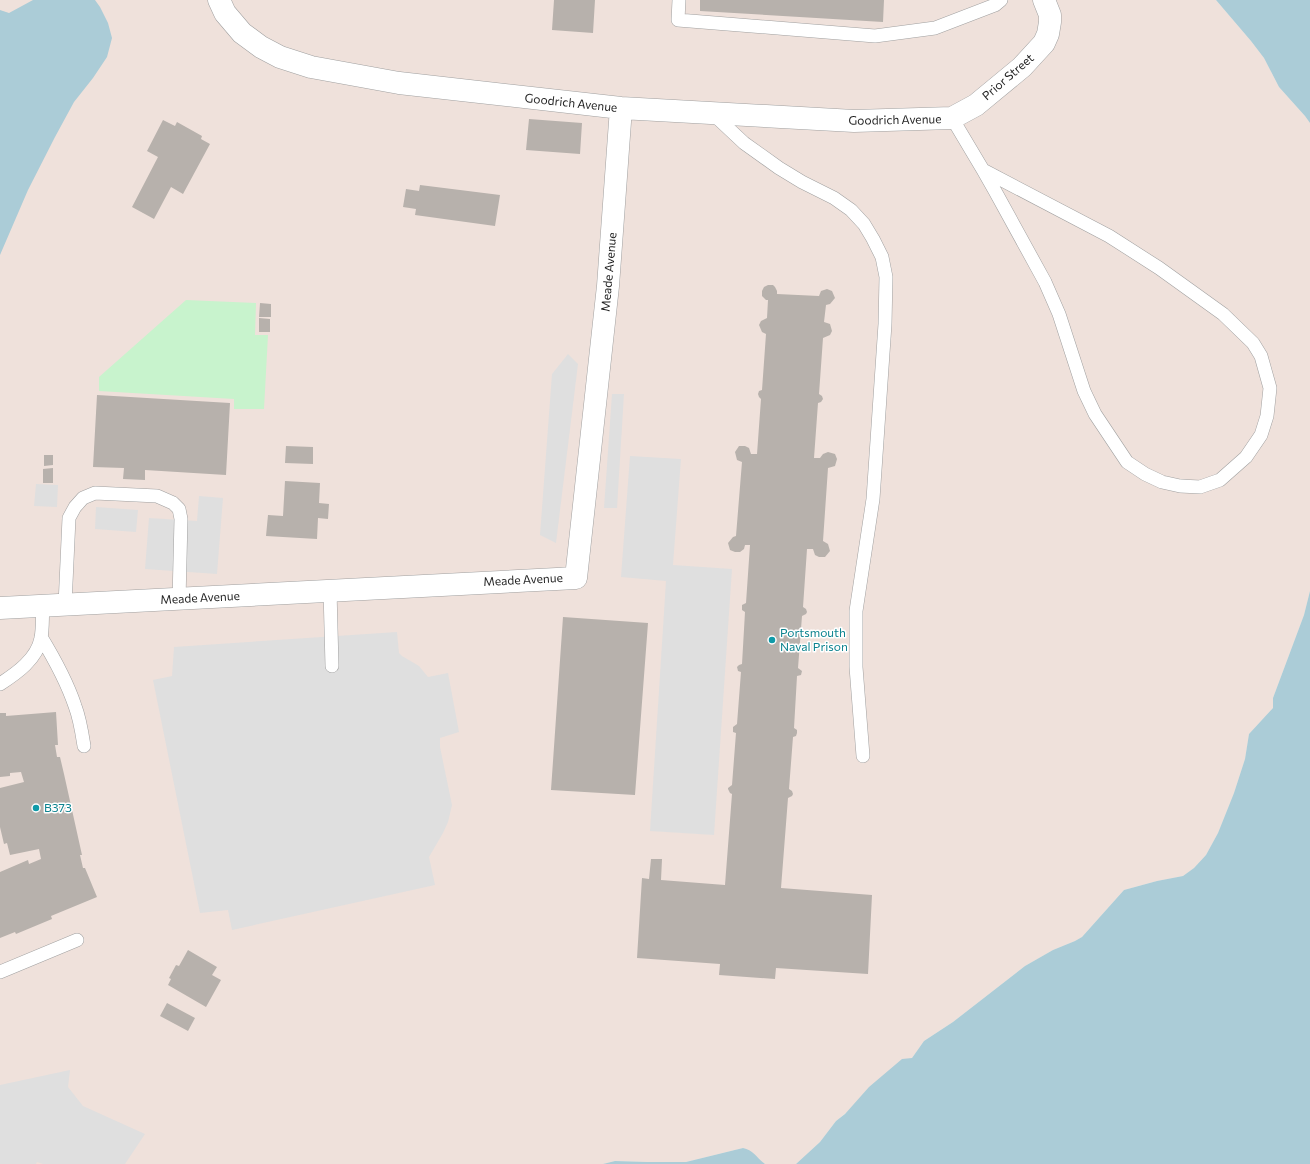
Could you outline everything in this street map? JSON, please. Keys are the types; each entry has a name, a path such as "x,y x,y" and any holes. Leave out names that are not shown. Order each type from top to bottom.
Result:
{"street":[{"name":"Goodrich Avenue","path":"219,0 225,13 242,33 261,47 280,57 311,67 399,83 621,108 854,121 952,118"},
{"name":"Prior Street","path":"952,118 976,105 1022,67 1044,43 1048,34 1050,15 1044,0"},
{"name":"Meade Avenue","path":"0,608 179,600 330,590 576,578 608,286 621,108"}],"lane":[{"path":"679,0 678,20 875,36 935,28 995,5 1001,0"},
{"path":"712,113 744,143 779,168 802,182 834,198 851,210 864,224 882,257 886,277 885,324 874,491 856,611 856,668 864,756"},
{"path":"952,118 983,170 996,191 1045,282 1059,314 1084,391 1095,414 1127,462 1144,474 1162,482 1180,486 1200,486 1220,480 1246,457 1261,435 1267,416 1270,388 1261,356 1253,343 1223,314 1159,268 1109,236 983,170"},
{"path":"65,605 69,518 75,507 83,498 95,493 157,496 173,503 179,509 182,519 179,600"},
{"path":"330,590 332,666"},
{"path":"0,684 20,670 37,650 41,637 43,606"},
{"path":"41,637 58,665 76,708 84,746"},
{"path":"0,972 77,940"}],"shaded area":[{"path":"0,0 1216,0 1264,58 1279,87 1310,123 1310,591 1304,615 1273,698 1273,708 1249,734 1245,759 1234,793 1218,833 1206,855 1194,868 1183,876 1124,890 1082,937 1053,950 1025,966 953,1022 924,1041 912,1058 836,1121 820,1142 796,1164 765,1164 743,1148 686,1162 615,1161 603,1164 0,1164"},
{"path":"568,354 578,364 556,543 540,535 552,374"},
{"path":"612,394 624,394 617,508 604,508"},
{"path":"630,456 681,459 673,565 732,569 714,835 650,831 666,581 621,577"},
{"path":"36,484 58,485 57,507 34,506"},
{"path":"199,496 223,498 217,574 145,569 149,518 197,521"},
{"path":"96,507 138,510 136,532 95,529"},
{"path":"397,632 399,653 419,666 428,677 448,673 459,732 440,738 440,747 452,805 448,822 429,857 435,885 232,930 228,910 200,913 153,680 172,676 174,647"},
{"path":"70,1070 68,1087 83,1106 145,1134 125,1164 43,1164 37,1162 36,1164 0,1164 0,1085"}],"green space":[{"path":"186,300 256,303 255,335 268,335 264,409 234,409 234,399 99,391 99,377"}],"water":[{"path":"33,0 95,0 108,23 112,38 107,57 74,102 55,137 28,190 0,255 0,10 9,13"},
{"path":"1216,0 1310,0 1310,123 1279,87 1264,58"},
{"path":"1310,591 1310,1164 796,1164 820,1142 836,1121 845,1114 869,1087 902,1059 912,1058 924,1041 953,1022 1025,966 1053,950 1082,937 1124,890 1183,876 1194,868 1206,855 1218,833 1234,793 1245,759 1249,734 1273,708 1273,698 1304,615"},
{"path":"743,1148 752,1152 765,1164 603,1164 615,1161 686,1162"}],"building":[{"path":"554,0 595,0 593,33 552,30"},
{"path":"700,0 884,0 883,22 700,11"},
{"path":"529,119 582,123 580,154 526,150"},
{"path":"163,120 175,126 177,122 202,136 201,139 210,144 183,194 171,187 154,219 132,207 158,157 147,151"},
{"path":"420,185 500,195 495,226 415,215 416,209 403,207 406,189 419,191"},
{"name":"Portsmouth Naval Prison","path":"773,285 775,287 777,294 819,296 821,291 827,289 832,291 835,298 830,304 826,305 824,322 830,324 832,331 830,335 823,338 819,394 823,399 818,403 814,458 820,458 823,454 828,452 835,454 837,459 835,466 828,468 823,541 828,544 830,551 825,557 819,557 815,555 813,549 807,549 803,607 807,612 802,616 798,668 802,671 801,675 797,676 794,728 797,730 797,733 796,736 793,737 789,789 793,794 788,798 781,888 872,895 868,974 776,968 775,979 719,975 720,964 637,958 642,878 649,879 651,859 662,859 661,880 725,885 732,794 728,788 732,785 736,733 733,732 733,727 737,724 741,672 738,671 737,667 742,664 745,612 742,610 742,605 746,603 750,545 745,545 744,549 740,552 735,552 730,550 728,543 733,537 736,536 742,462 737,460 735,452 739,446 745,446 749,448 751,454 757,454 761,399 758,394 759,391 762,390 766,334 762,332 759,325 761,321 767,318 768,300 762,296 762,291 764,287"},
{"path":"260,303 271,304 271,317 259,317"},
{"path":"259,318 270,319 270,332 259,332"},
{"path":"97,395 230,403 226,475 145,470 145,480 123,479 124,468 93,467"},
{"path":"286,446 313,447 313,464 285,463"},
{"path":"44,455 53,455 53,465 44,466"},
{"path":"53,468 53,483 43,483 43,469"},
{"path":"285,481 320,483 319,503 329,504 328,519 318,518 317,539 266,536 268,515 283,516"},
{"path":"563,617 648,623 635,795 551,790"},
{"name":"B373","path":"56,712 58,745 55,745 57,757 60,757 64,774 82,855 80,855 83,868 85,868 97,897 51,916 52,919 16,934 15,932 0,938 0,872 28,860 29,864 41,859 39,849 10,855 7,843 4,844 0,827 0,788 24,782 21,772 10,773 10,776 0,777 0,713 6,713 6,716"},
{"path":"188,950 217,967 212,975 221,980 206,1007 168,985 171,979 169,978 176,965 179,966"},
{"path":"167,1003 195,1018 188,1031 160,1016"}],"place":[{"name":"Portsmouth Naval Prison","path":"772,640"},
{"name":"B373","path":"36,808"}]}
